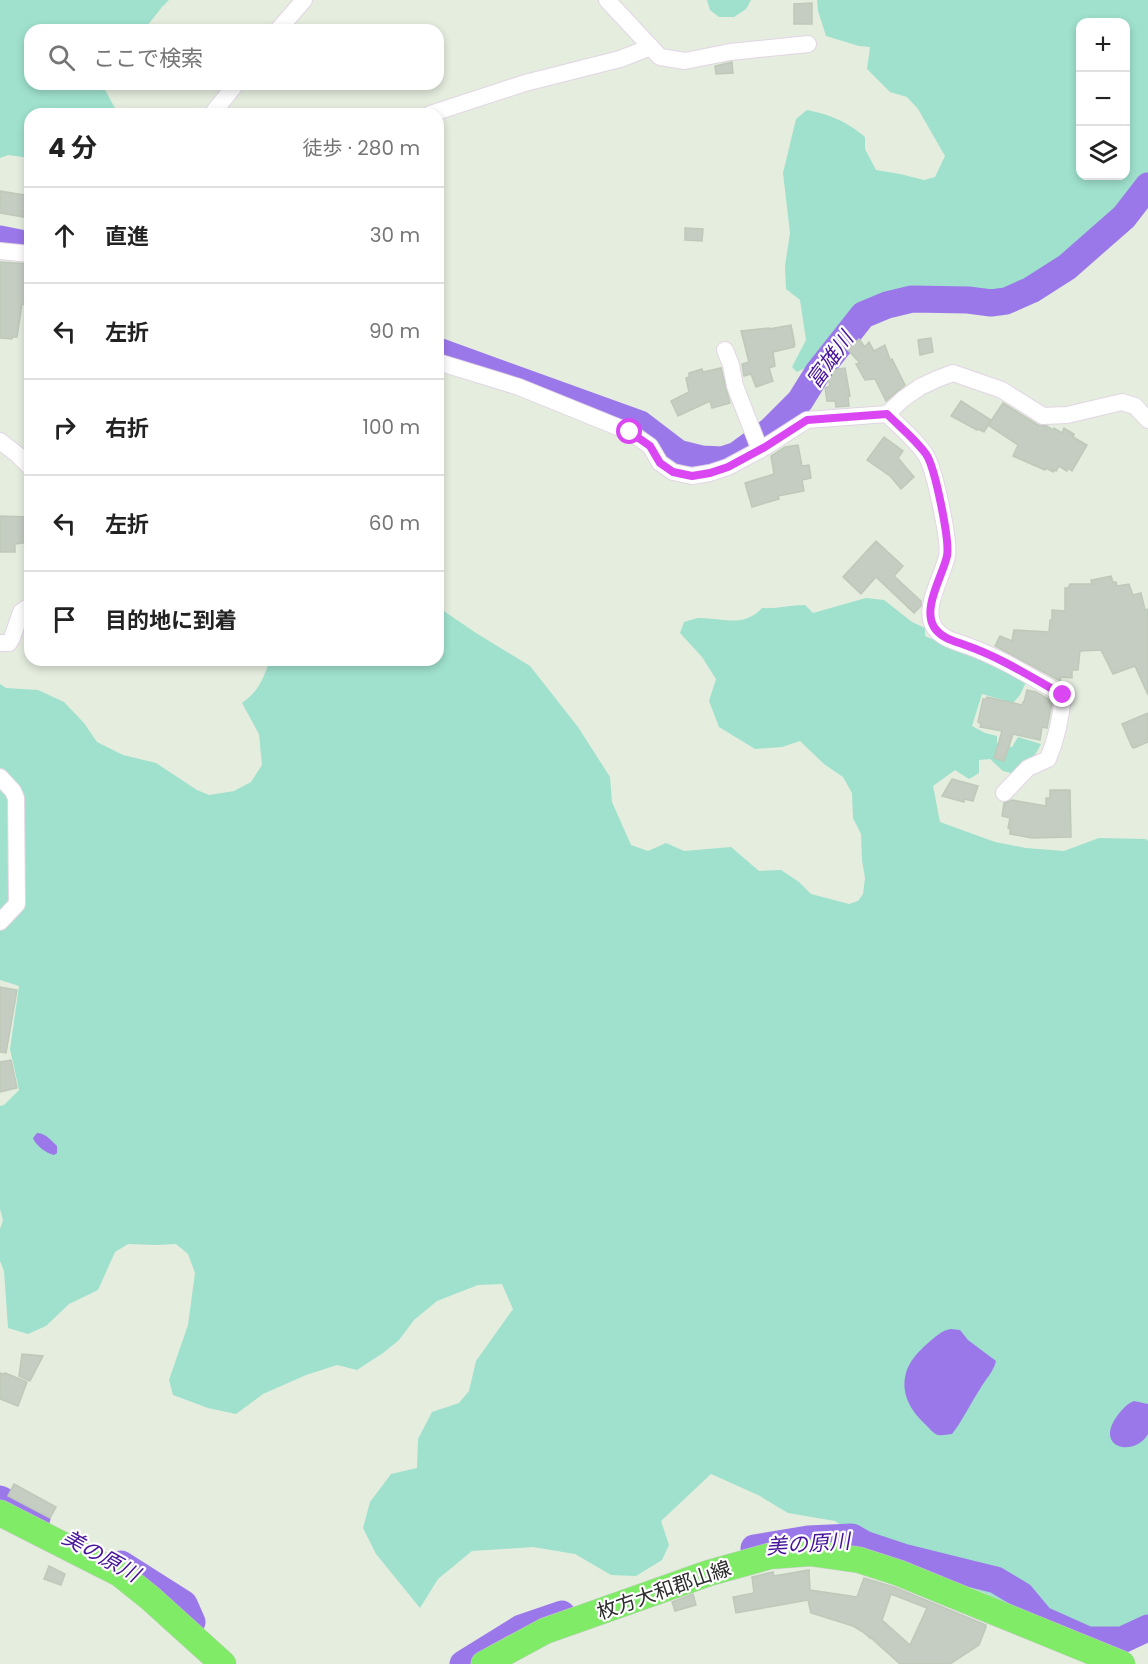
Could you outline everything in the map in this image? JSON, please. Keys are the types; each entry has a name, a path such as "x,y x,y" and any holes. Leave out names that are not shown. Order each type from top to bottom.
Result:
{"main road":[{"path":"0,1513 120,1574 223,1664"},
{"name":"枚方大和郡山線","path":"484,1664 545,1631 709,1573 770,1556 810,1553 859,1560 899,1574 1122,1664"}],"street":[{"path":"283,24 304,0"},
{"path":"607,0 660,57 685,61 730,52 808,44"},
{"path":"444,109 525,83 620,59 651,48"},
{"path":"217,108 231,90"},
{"path":"0,252 24,254"},
{"path":"725,350 735,386 760,450"},
{"path":"444,364 519,387 630,432 650,446 660,463 673,472 692,476 728,467 807,420 887,414 920,387 953,374 1002,390 1043,416 1067,415 1122,402 1135,406 1148,420"},
{"path":"887,414 927,455 935,482 948,553 932,598 931,617 934,627 947,639 1009,663 1063,695 1056,741 1048,759 1028,768 1004,793"},
{"path":"0,441 24,461"},
{"path":"0,643 9,643 21,612 24,610"},
{"path":"0,777 13,791 16,798 15,834 18,864 17,904 0,922"}],"shaded area":[{"path":"0,0 169,0 149,24 24,24 24,90 105,90 115,108 24,108 24,157 8,155 0,158"},
{"path":"707,0 751,0 746,9 734,17 719,17 710,10"},
{"path":"817,0 1148,0 1148,184 1080,253 1024,289 994,294 954,296 925,292 878,299 847,315 824,352 811,365 797,372 792,367 806,340 800,300 786,289 785,266 790,233 783,173 796,119 807,110 845,123 865,137 865,149 876,170 924,180 935,177 945,156 918,109 907,97 890,92 867,69 870,47 826,36"},
{"path":"866,598 884,600 912,622 925,628 925,636 1027,680 1020,695 1013,703 982,694 972,726 997,736 997,743 1012,747 1018,737 1041,744 1039,749 1015,774 1003,771 990,759 979,760 979,773 969,779 955,770 933,786 940,822 995,842 1026,848 1064,851 1099,838 1146,839 1148,841 1148,1625 1120,1642 1078,1640 1027,1618 987,1594 884,1554 835,1521 788,1513 758,1495 711,1474 661,1521 669,1545 662,1560 636,1576 611,1575 575,1554 533,1547 472,1551 438,1579 420,1608 376,1554 363,1528 370,1502 391,1474 417,1468 418,1439 432,1412 459,1403 469,1391 476,1361 513,1309 502,1284 478,1285 437,1301 414,1320 399,1340 357,1370 337,1365 306,1375 263,1394 236,1414 208,1408 173,1395 169,1380 188,1325 195,1273 188,1254 176,1244 128,1244 115,1252 98,1290 69,1304 46,1326 28,1334 8,1328 4,1271 0,1261 0,1229 3,1220 0,1209 0,1106 4,1105 19,1090 10,1049 19,986 0,980 0,684 6,688 38,690 64,702 84,723 97,742 123,755 156,763 197,790 209,795 234,791 251,782 262,765 259,734 242,703 260,684 268,666 444,666 444,611 530,666 578,727 610,777 612,802 631,845 648,851 666,843 684,851 731,847 759,871 781,870 799,882 811,894 849,904 858,901 863,894 865,878 861,834 853,818 852,793 843,777 824,764 800,741 782,747 755,749 719,727 709,701 716,679 702,657 680,633 684,622 698,618 739,620 755,614 762,608 805,605 813,613"},
{"path":"37,1133 45,1136 57,1146 57,1153 54,1155 45,1151 34,1141 33,1138"},
{"path":"951,1329 960,1330 968,1340 996,1361 952,1434 940,1435 932,1431 912,1409 906,1396 905,1381 907,1369 918,1353 939,1334"},
{"path":"1134,1401 1148,1404 1148,1434 1134,1446 1119,1446 1110,1436 1111,1427 1122,1409"}],"building":[{"path":"812,3 812,24 794,24 794,4"},
{"path":"732,62 733,73 716,74 715,66"},
{"path":"0,191 24,195 24,217 0,213"},
{"path":"685,228 703,229 702,241 685,240"},
{"path":"0,262 24,264 24,304 22,304 17,337 0,338"},
{"path":"791,325 794,347 773,352 775,366 769,368 773,381 756,387 751,374 744,376 742,364 749,362 741,331"},
{"path":"931,338 933,352 920,355 918,340"},
{"path":"859,339 865,347 869,342 874,351 885,345 890,360 892,359 905,385 886,401 875,379 865,380 856,364 860,363 847,349"},
{"path":"721,368 730,403 712,408 710,401 678,416 671,401 689,392 686,378 689,377 689,373 702,369 703,372"},
{"path":"845,368 850,396 848,397 849,406 836,407 835,401 827,401 825,388 830,386 828,378 833,377 832,370"},
{"path":"961,401 991,420 984,432 951,416"},
{"path":"1003,403 1038,425 1047,426 1053,430 1054,428 1062,433 1064,428 1074,434 1073,437 1087,445 1072,471 1059,466 1053,472 1046,468 1045,470 1013,456 1018,445 988,425"},
{"path":"884,437 903,451 898,458 914,477 901,489 890,476 867,460"},
{"path":"798,445 802,466 809,465 811,478 802,480 804,491 778,496 779,499 752,507 745,483 774,474 771,456 785,447"},
{"path":"0,516 24,517 24,543 15,544 15,552 0,552"},
{"path":"876,541 903,566 894,576 921,601 921,606 914,613 876,577 861,594 843,577"},
{"path":"1111,576 1117,586 1129,584 1133,595 1141,593 1145,610 1148,609 1148,695 1135,666 1113,674 1101,650 1080,651 1078,670 1072,670 1072,678 1061,677 1060,681 995,646 1000,636 1012,641 1014,630 1049,632 1052,610 1065,611 1065,588 1068,588 1070,584 1092,584 1091,580"},
{"path":"1027,690 1036,692 1052,703 1047,728 1042,727 1040,740 1013,734 1004,761 994,758 1002,731 980,727 981,724 978,722 983,699 987,697 1022,705"},
{"path":"1148,713 1148,742 1134,748 1122,724"},
{"path":"952,779 978,786 973,801 964,799 964,802 942,796"},
{"path":"1050,790 1070,790 1071,837 1032,838 1010,834 1008,828 1010,818 1002,816 1004,803 1012,800 1046,806 1046,798 1050,798"},
{"path":"0,987 17,990 6,1053 0,1052"},
{"path":"11,1060 17,1088 0,1092 0,1062"},
{"path":"22,1354 43,1356 30,1381 19,1376"},
{"path":"0,1373 27,1382 18,1406 0,1399"},
{"path":"14,1484 56,1507 50,1518 8,1496"},
{"path":"49,1566 65,1574 61,1585 44,1579"},
{"path":"809,1570 810,1590 857,1597 864,1578 894,1587 986,1625 986,1627 979,1645 950,1664 900,1664 870,1637 853,1626 811,1613 808,1600 736,1613 733,1597 754,1593 752,1577 773,1572 774,1576","holes":["891,1594 927,1608 910,1645 882,1620"]},
{"path":"693,1594 696,1605 675,1611 672,1602"}],"waterway":[{"name":"富雄川","path":"444,353 640,424 678,453 702,459 722,460 737,455 770,431 800,401 818,372 863,315 887,305 912,299 968,300 991,303 1006,301 1031,290 1067,267 1124,217 1148,186"},
{"name":"富雄川","path":"0,239 24,244"},
{"name":"美の原川","path":"0,1499 37,1518"},
{"name":"美の原川","path":"754,1548 808,1539 852,1537 864,1544 903,1557 996,1580 1021,1595 1041,1619 1088,1640 1122,1640 1148,1628"},
{"name":"美の原川","path":"121,1564 184,1604 192,1622"},
{"name":"美の原川","path":"463,1664 521,1628 562,1614"}],"route":[{"path":"630,432 650,446 660,463 673,472 692,476 728,467 794,430 807,420 887,414 927,455 935,482 948,553 932,598 931,617 934,627 947,639 1009,663 1063,695"}]}
